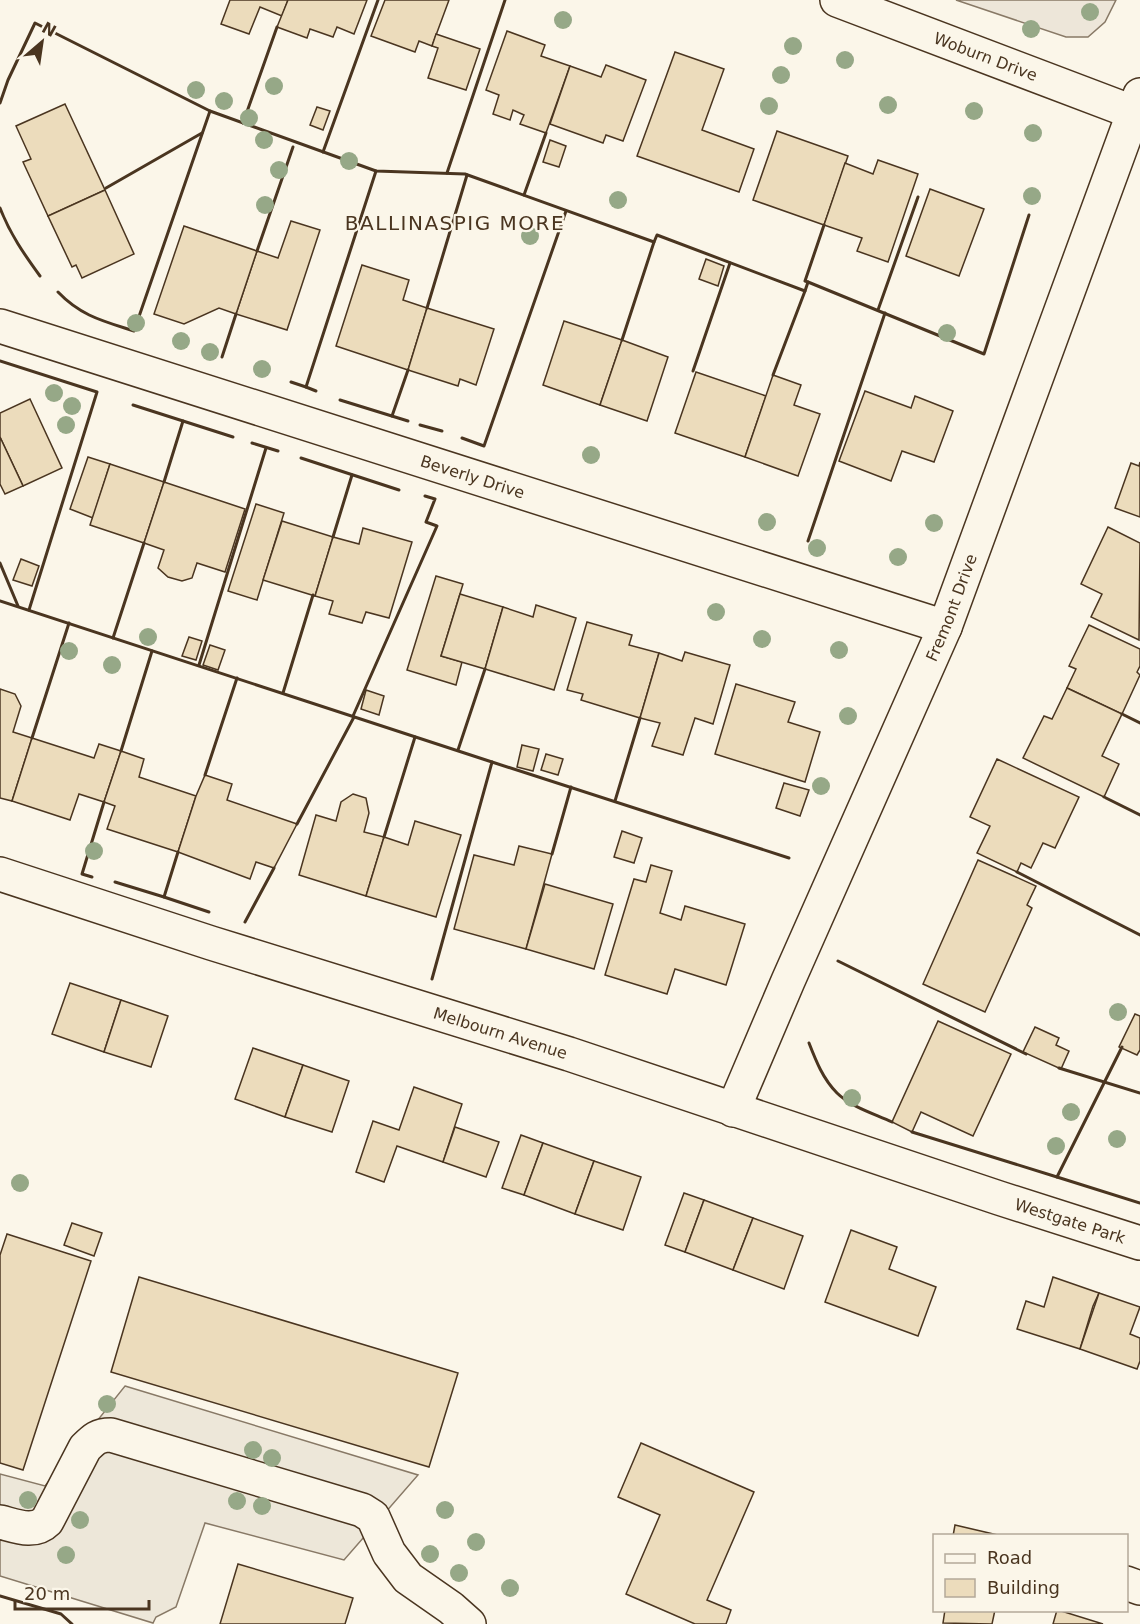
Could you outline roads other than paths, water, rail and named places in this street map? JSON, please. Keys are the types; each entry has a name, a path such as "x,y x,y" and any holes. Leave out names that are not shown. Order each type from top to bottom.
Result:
{"street":[{"name":"Woburn Drive","path":"837,0 1137,104"},
{"name":"Fremont Drive","path":"733,1110 945,627 1137,104"},
{"name":"Beverly Drive","path":"0,326 945,627"},
{"name":"Melbourn Avenue","path":"0,874 212,943 569,1054 999,1198"},
{"name":"Westgate Park","path":"999,1198 1140,1243"},
{"path":"0,1521 24,1528 41,1527 47,1521 85,1448 93,1439 101,1435 111,1436 362,1510 374,1517 388,1553 408,1578 451,1608 469,1624"}],"district":[{"name":"BALLINASPIG MORE","path":"455,223"}]}
